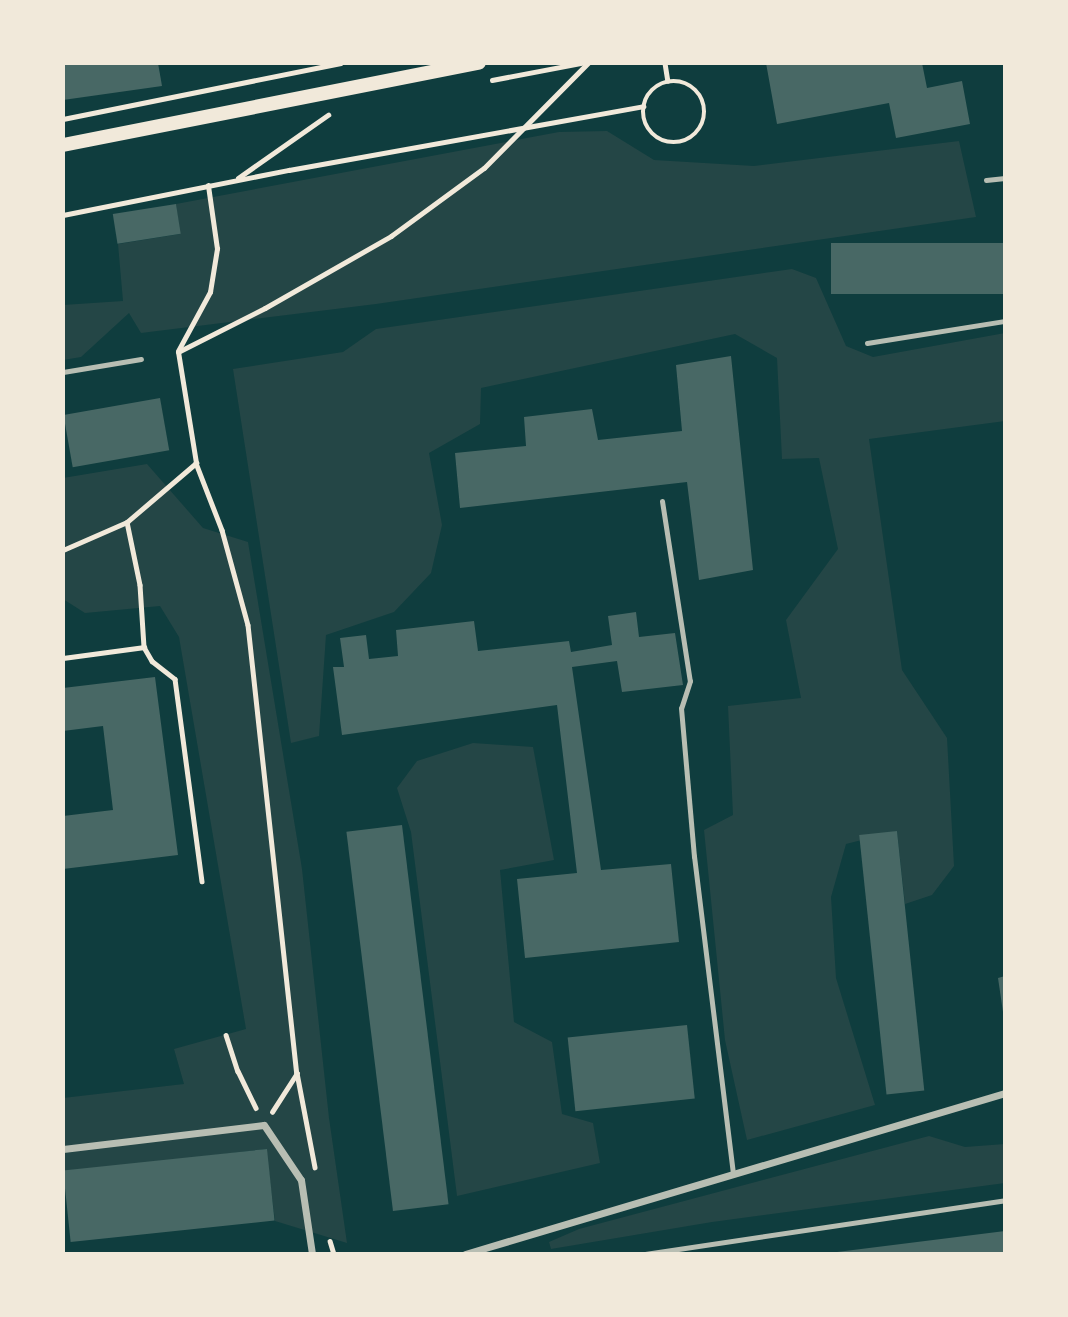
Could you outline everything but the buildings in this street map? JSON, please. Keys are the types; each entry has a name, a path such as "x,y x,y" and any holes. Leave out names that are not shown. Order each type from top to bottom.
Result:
{"main road":[{"path":"63,145 479,63"}],"street":[{"path":"465,1254 1005,1093"},
{"path":"63,1149 264,1125 301,1180 312,1254"}],"lane":[{"path":"986,180 1005,178"},
{"path":"866,343 1005,321"},
{"path":"63,372 141,359"},
{"path":"662,501 691,681 681,708 694,856 733,1174"},
{"path":"645,1254 1005,1200"}],"path":[{"path":"63,119 341,63"},
{"path":"178,352 265,308 391,236 484,168 588,63"},
{"path":"665,63 668,82"},
{"path":"668,82 680,82 700,95 705,118 691,138 668,143 657,138 643,118 643,106 657,86 668,82"},
{"path":"63,215 643,106"},
{"path":"234,181 331,113"},
{"path":"208,186 217,249 214,270 210,292 178,352 196,463 222,530 248,625 297,1073 318,1180"},
{"path":"63,550 127,522 196,463"},
{"path":"127,522 140,585 144,647 152,661 175,680 202,881"},
{"path":"63,658 144,647"},
{"path":"226,1035 238,1071 264,1125"},
{"path":"264,1125 297,1073"},
{"path":"328,1233 334,1254"}],"shaded area":[{"path":"607,131 654,160 754,166 959,141 976,217 376,304 141,333 129,313 81,357 63,360 63,305 123,301 118,244 180,234 176,204 559,132"},
{"path":"792,269 816,278 846,346 873,357 1005,333 1005,421 869,439 902,670 947,738 954,866 932,895 905,904 897,831 846,844 831,897 836,978 875,1105 747,1140 725,1040 704,830 733,815 728,706 801,698 786,620 838,549 819,458 782,459 777,358 735,334 481,388 480,424 429,453 442,525 431,573 394,612 326,635 319,736 291,743 233,369 343,352 376,329"},
{"path":"147,464 203,528 248,542 302,869 329,1118 347,1243 275,1221 266,1149 63,1173 63,1098 184,1084 174,1049 246,1029 179,637 160,606 85,613 63,599 63,478"},
{"path":"473,743 533,747 554,860 500,870 514,1022 552,1042 562,1114 593,1123 600,1163 457,1196 411,832 397,788 417,761"},
{"path":"929,1136 965,1147 1005,1144 1005,1183 712,1222 551,1249 549,1242 579,1229"}]}
